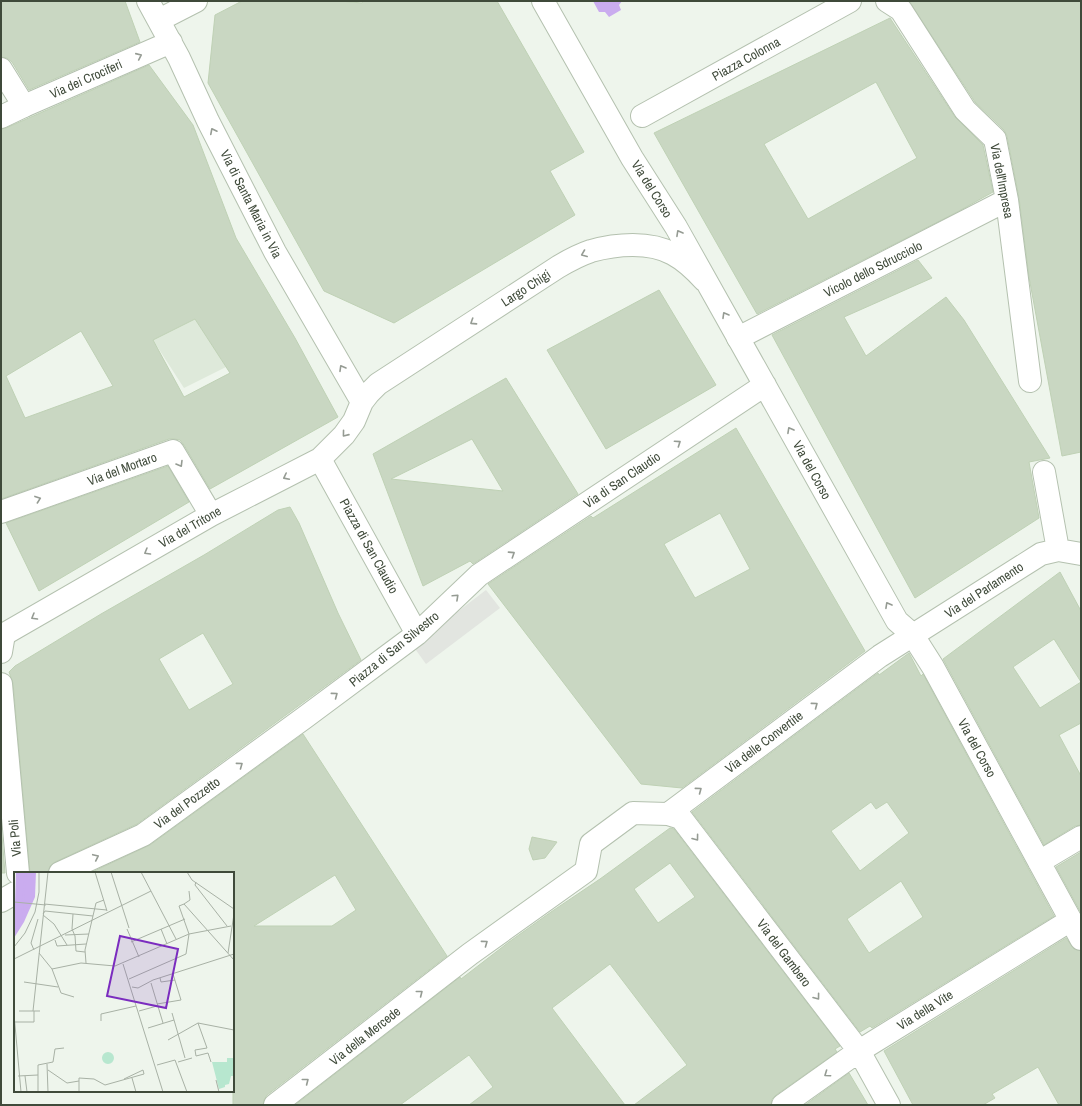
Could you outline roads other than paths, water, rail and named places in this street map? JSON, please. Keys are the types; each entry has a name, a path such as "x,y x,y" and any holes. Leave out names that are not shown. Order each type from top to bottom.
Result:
{"street":[{"name":"Via di Santa Maria in Via","path":"148,1 171,42 208,121 272,245 362,402"},
{"path":"159,20 196,1"},
{"name":"Via del Corso","path":"543,1 632,158 676,228 897,621 912,634 933,667 1076,929"},
{"name":"Piazza Colonna","path":"642,116 850,1"},
{"name":"Via dell'Impresa","path":"894,6 965,110 995,139 1007,200 1030,380"},
{"name":"Via dei Crociferi","path":"1,117 171,42"},
{"path":"1,69 24,106"},
{"name":"Vicolo dello Sdrucciolo","path":"738,338 1007,200"},
{"name":"Largo Chigi","path":"362,402 378,384 558,267 578,256 590,252 622,246 648,246 672,253 681,258 692,266 704,280"},
{"name":"Via di San Claudio","path":"479,575 765,385"},
{"name":"Via del Tritone","path":"2,638 211,515 320,459 349,428 354,421 362,402"},
{"name":"Via del Mortaro","path":"1,512 173,451 211,515"},
{"name":"Piazza di San Claudio","path":"320,459 417,634"},
{"path":"1044,472 1058,550 1081,554"},
{"name":"Via del Parlamento","path":"912,634 932,624 1041,554 1058,550"},
{"name":"Piazza di San Silvestro","path":"304,718 417,634 479,575"},
{"name":"Via delle Convertite","path":"668,814 880,656 912,634"},
{"name":"Via Poli","path":"1,684 18,872"},
{"name":"Via del Pozzetto","path":"62,872 143,835 304,718"},
{"name":"Via della Mercede","path":"275,1105 454,966 586,871 590,844 633,813 668,814"},
{"name":"Via del Gambero","path":"668,814 681,818 859,1051 889,1105"},
{"path":"1039,862 1081,837"},
{"path":"1,901 14,894"},
{"name":"Via della Vite","path":"783,1105 859,1051 1076,929"}]}
